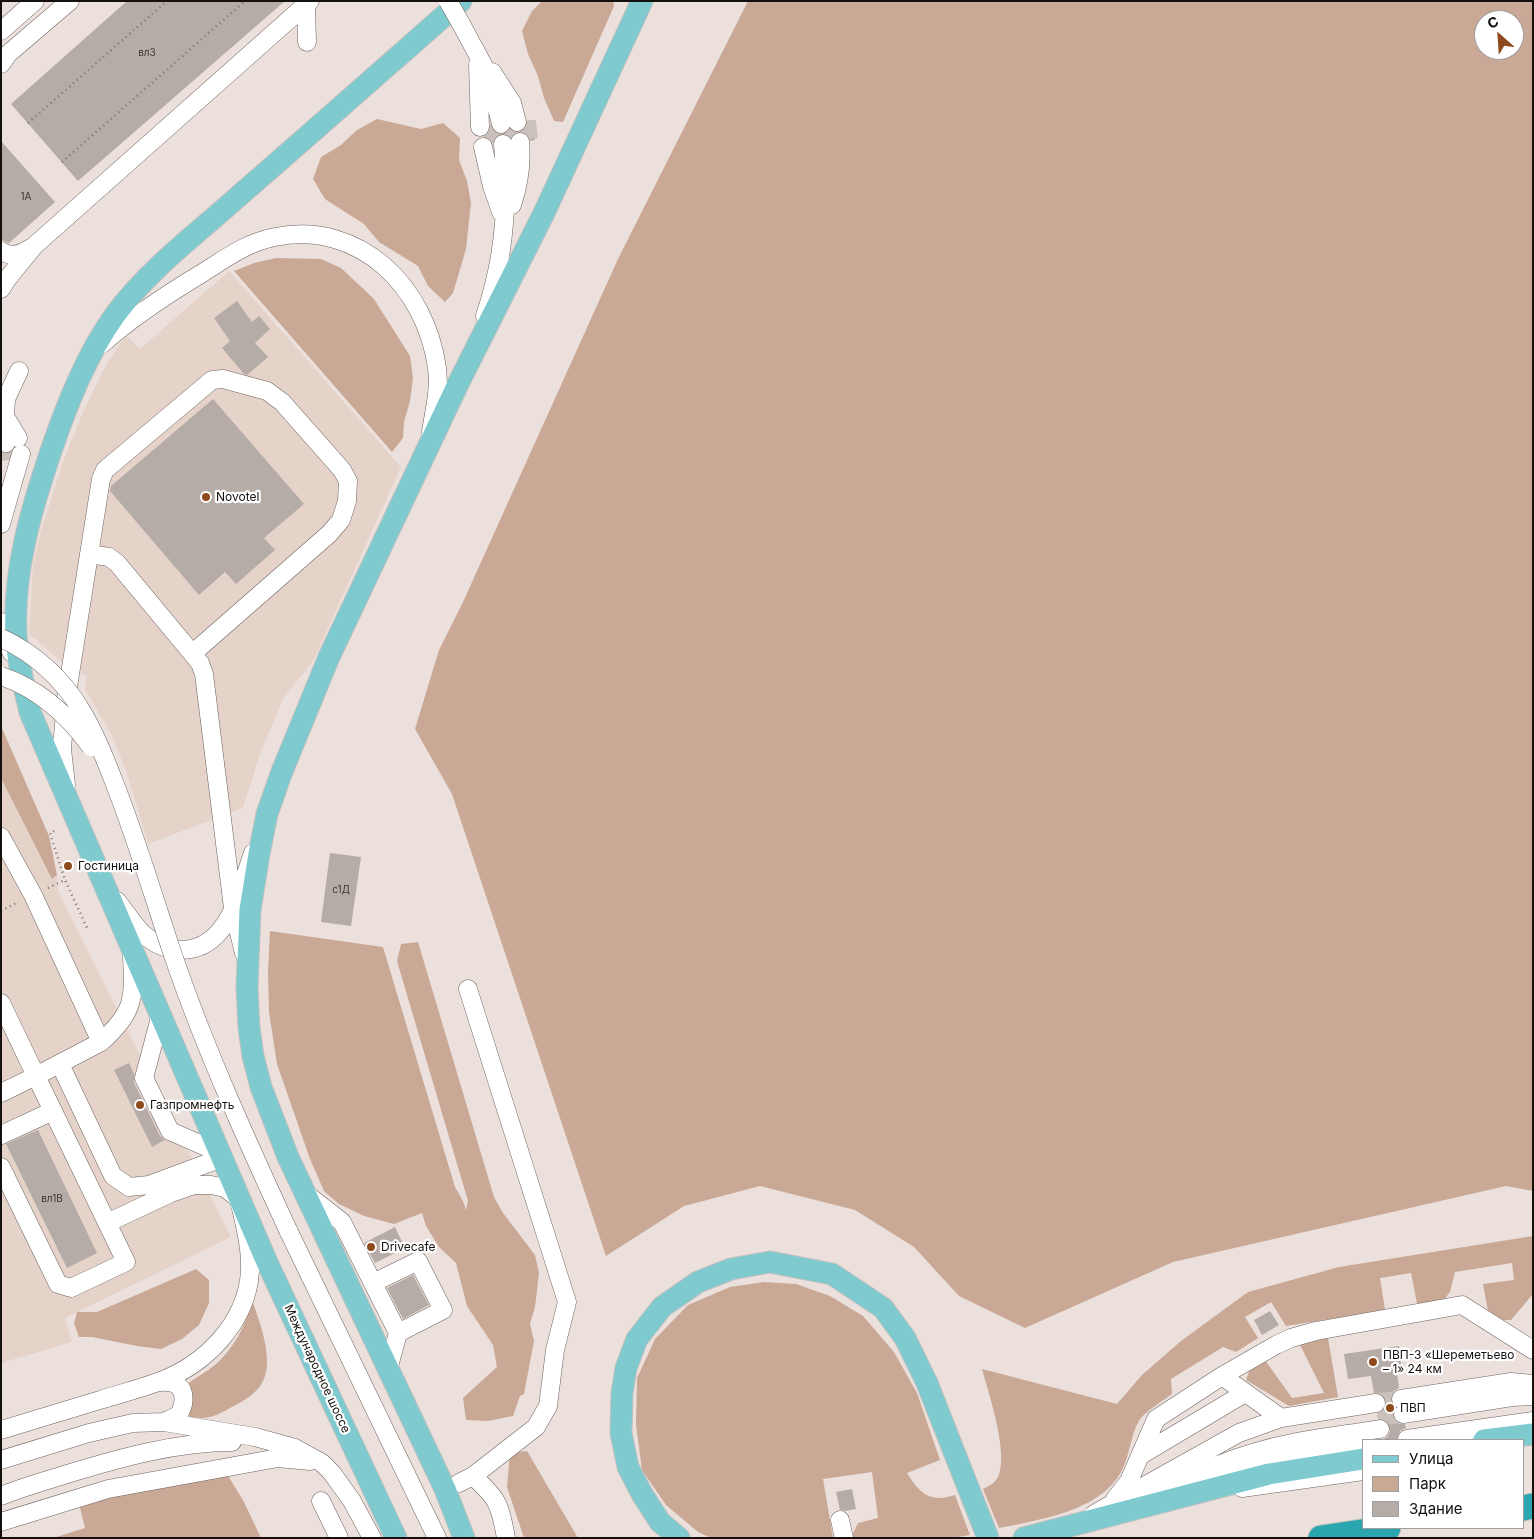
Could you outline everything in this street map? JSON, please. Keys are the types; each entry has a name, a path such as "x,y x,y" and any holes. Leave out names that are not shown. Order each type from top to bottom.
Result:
{"highway":[{"path":"1321,1538 1381,1529"}],"main road":[{"name":"Международное шоссе","path":"396,1538 239,1199 30,712 20,669 16,635 16,603 20,562 38,488 55,438 77,383 92,353 116,315 170,256 461,1"},
{"path":"464,1538 445,1489 281,1141 261,1087 253,1056 249,1028 247,968 250,910 258,854 267,814 281,774 330,658 428,447 545,211 642,1"},
{"path":"679,1538 660,1522 628,1467 621,1433 622,1393 626,1368 637,1339 662,1307 698,1282 731,1269 770,1262 832,1274 883,1308 904,1338 927,1383 988,1538"},
{"path":"1492,1439 1533,1434"},
{"path":"1024,1538 1070,1526 1129,1506 1200,1492 1269,1474 1362,1459"}],"street":[{"path":"1,31 35,1"},
{"path":"1,64 8,54 70,1"},
{"path":"448,1 485,66 504,124 520,102 508,86 485,66"},
{"path":"307,42 308,3"},
{"path":"1,289 34,246 308,3"},
{"path":"470,362 497,273 510,201 529,160 507,144"},
{"path":"505,225 492,186 507,144"},
{"path":"507,144 510,201"},
{"path":"92,353 122,326 240,249 266,239 292,234 311,234 329,237 346,242 378,260 403,286 415,302 433,344 438,380 428,447"},
{"path":"1,251 14,256 34,246"},
{"path":"1,524 8,436 6,399 19,371"},
{"path":"68,798 62,749 66,694 101,479 105,470 212,380 223,379 266,391 282,402 342,470 348,480 347,501 341,520 329,534 193,653"},
{"path":"1,519 8,436"},
{"path":"89,554 109,557 117,562 200,663 204,674 233,908 247,968"},
{"path":"1,622 30,712"},
{"path":"1,638 32,656 50,671 66,688 81,709 94,734 120,798 198,1023 232,1106 288,1230 437,1538"},
{"path":"1,676 30,688 54,705 75,726 97,755 120,798"},
{"path":"104,882 144,935 158,944 185,951 208,942 222,929 233,908 267,814"},
{"path":"1,837 32,895 101,1042"},
{"path":"1,1093 101,1042 118,1027 128,1010 134,991 132,950"},
{"path":"468,989 567,1302 555,1350 548,1406 536,1427 466,1480 493,1494 502,1513 506,1538"},
{"path":"1,1003 126,1262 71,1288 58,1284 1,1168"},
{"path":"161,1014 144,1078 170,1131 221,1155"},
{"path":"60,1064 113,1176 129,1188 149,1185 221,1155"},
{"path":"1,1136 53,1111"},
{"path":"1,1430 160,1382 189,1367 217,1345 228,1332 238,1313 246,1293 250,1270 248,1244 239,1199 225,1188 211,1185 194,1185 170,1193 107,1224"},
{"path":"304,1191 342,1222 398,1333 388,1370"},
{"path":"373,1283 418,1260 443,1310 398,1333"},
{"path":"1129,1506 1129,1481 1156,1419 1222,1376 1291,1338 1316,1331 1462,1305 1533,1350"},
{"path":"1,1423 149,1378 202,1357"},
{"path":"1222,1376 1281,1418"},
{"path":"160,1382 170,1381 183,1392 182,1407 179,1414 164,1422"},
{"path":"1404,1419 1511,1382 1533,1384"},
{"path":"1141,1455 1245,1393"},
{"path":"1404,1419 1512,1397 1533,1396"},
{"path":"1404,1419 1533,1408"},
{"path":"1378,1417 1290,1431 1242,1446 1210,1460 1129,1506 1239,1433 1281,1418 1378,1417"},
{"path":"1404,1419 1533,1420"},
{"path":"1,1460 89,1433 133,1423 164,1422 275,1442 295,1448 316,1459 332,1473 372,1538"},
{"path":"6,1501 111,1461 160,1450 210,1442 275,1442"},
{"path":"1129,1506 1287,1458 1362,1446"},
{"path":"6,1501 214,1457 279,1452 316,1459"},
{"path":"1,1470 23,1453"},
{"path":"1,1522 108,1489 278,1458 316,1459"},
{"path":"1200,1492 1266,1486 1362,1471"},
{"path":"321,1501 339,1538"},
{"path":"840,1520 844,1538"}],"path":[{"path":"28,123 167,1"},
{"path":"62,162 245,1"},
{"path":"54,831 50,833 65,880 88,930"},
{"path":"50,887 65,880"}],"shaded area":[{"path":"229,271 401,467 313,661 283,699 260,754 243,808 148,844 127,773 112,736 85,689 87,676 63,663 29,634 33,565 41,530 64,459 83,412 105,367 126,335 140,349"},
{"path":"1,726 49,836 57,875 58,891 231,1237 65,1318 72,1342 1,1363"}],"green space":[{"path":"542,1 613,1 614,6 563,122 554,121 528,54 522,31 532,11"},
{"path":"748,1 1533,1 1533,1191 1506,1186 1173,1262 1025,1328 959,1296 914,1247 855,1210 760,1186 684,1206 606,1256 452,794 415,729 439,650 463,602 618,259"},
{"path":"377,119 421,129 443,123 460,138 459,160 467,181 471,203 466,249 453,293 445,302 428,286 418,266 379,242 364,224 325,199 313,179 321,157 341,145 357,130"},
{"path":"276,258 321,259 341,268 374,299 410,356 413,378 410,401 404,422 403,438 392,452 234,271 254,263"},
{"path":"1,726 49,836 57,875 52,879 1,778"},
{"path":"270,931 383,947 455,1187 466,1210 468,1201 397,961 401,944 418,942 494,1197 503,1213 535,1255 539,1273 535,1307 530,1324 534,1341 524,1394 520,1396 513,1416 488,1421 466,1420 463,1398 497,1367 493,1345 467,1306 456,1263 439,1247 426,1226 422,1213 394,1224 364,1216 339,1204 324,1191 310,1159 277,1064 269,1012"},
{"path":"1533,1236 1533,1294 1511,1320 1503,1320 1488,1311 1483,1284 1514,1280 1512,1263 1455,1272 1450,1292 1443,1301 1417,1303 1411,1273 1380,1278 1385,1310 1286,1326 1271,1302 1245,1317 1258,1338 1236,1352 1223,1347 1171,1379 1172,1394 1150,1410 1139,1421 1121,1472 1099,1496 1067,1512 999,1528 983,1489 994,1483 998,1477 1001,1467 1001,1454 997,1424 982,1369 1117,1404 1142,1375 1181,1341 1248,1292 1339,1267"},
{"path":"196,1269 209,1280 209,1303 199,1325 182,1339 161,1349 92,1337 79,1337 74,1323 77,1312 97,1312"},
{"path":"764,1282 796,1284 830,1296 863,1316 894,1352 917,1393 940,1460 907,1473 916,1486 926,1495 939,1498 955,1495 970,1535 952,1538 854,1538 852,1536 858,1523 878,1518 872,1472 823,1479 833,1538 711,1538 698,1532 666,1505 642,1470 636,1425 637,1378 655,1339 688,1305 730,1287"},
{"path":"252,1300 267,1353 266,1374 262,1383 256,1391 240,1403 221,1413 206,1418 188,1416 186,1385 213,1367 229,1350 243,1327"},
{"path":"1328,1338 1338,1397 1289,1406 1246,1380 1250,1369 1265,1360 1292,1398 1324,1393 1299,1343"},
{"path":"527,1451 578,1538 524,1538 507,1487 510,1453"},
{"path":"227,1474 244,1502 261,1538 53,1538 85,1528 79,1504"}],"building":[{"path":"127,1 285,1 78,181 11,104"},
{"path":"532,120 535,140 530,141 529,136 521,132 527,125 527,121"},
{"path":"1,141 55,202 9,243 1,240"},
{"path":"237,301 252,322 259,316 270,329 255,343 268,357 247,375 244,374 222,348 230,341 214,318"},
{"name":"Novotel","path":"213,399 304,504 264,538 275,550 236,584 225,572 199,595 110,491 111,486"},
{"path":"330,853 361,857 351,926 321,922"},
{"name":"Газпромнефть","path":"129,1063 134,1074 134,1083 160,1136 165,1140 152,1147 114,1070"},
{"path":"38,1130 97,1253 67,1268 6,1144"},
{"path":"395,1227 405,1248 375,1263 364,1243"},
{"path":"413,1275 429,1305 403,1319 387,1288"},
{"path":"1270,1311 1279,1325 1262,1335 1254,1320"},
{"path":"1399,1346 1402,1371 1397,1372 1399,1388 1394,1391 1390,1400 1395,1407 1392,1415 1394,1420 1399,1424 1405,1424 1406,1428 1400,1431 1397,1439 1384,1439 1390,1432 1388,1423 1384,1419 1378,1419 1377,1414 1386,1407 1386,1401 1380,1393 1374,1393 1371,1376 1348,1379 1344,1354"},
{"path":"852,1489 856,1509 840,1510 836,1492"}],"tunnel":[{"path":"527,121 529,141"},
{"path":"509,123 512,143"},
{"path":"492,125 494,145"},
{"path":"6,443 8,460"},
{"path":"1376,1403 1401,1399"},
{"path":"1378,1417 1403,1414"}],"place":[{"name":"Novotel","path":"206,497"},
{"name":"Гостиница","path":"68,866"},
{"name":"Газпромнефть","path":"140,1105"},
{"name":"Drivecafe","path":"371,1247"},
{"name":"ПВП-3 «Шереметьево – 1» 24 км","path":"1373,1362"},
{"name":"ПВП","path":"1390,1408"}]}
